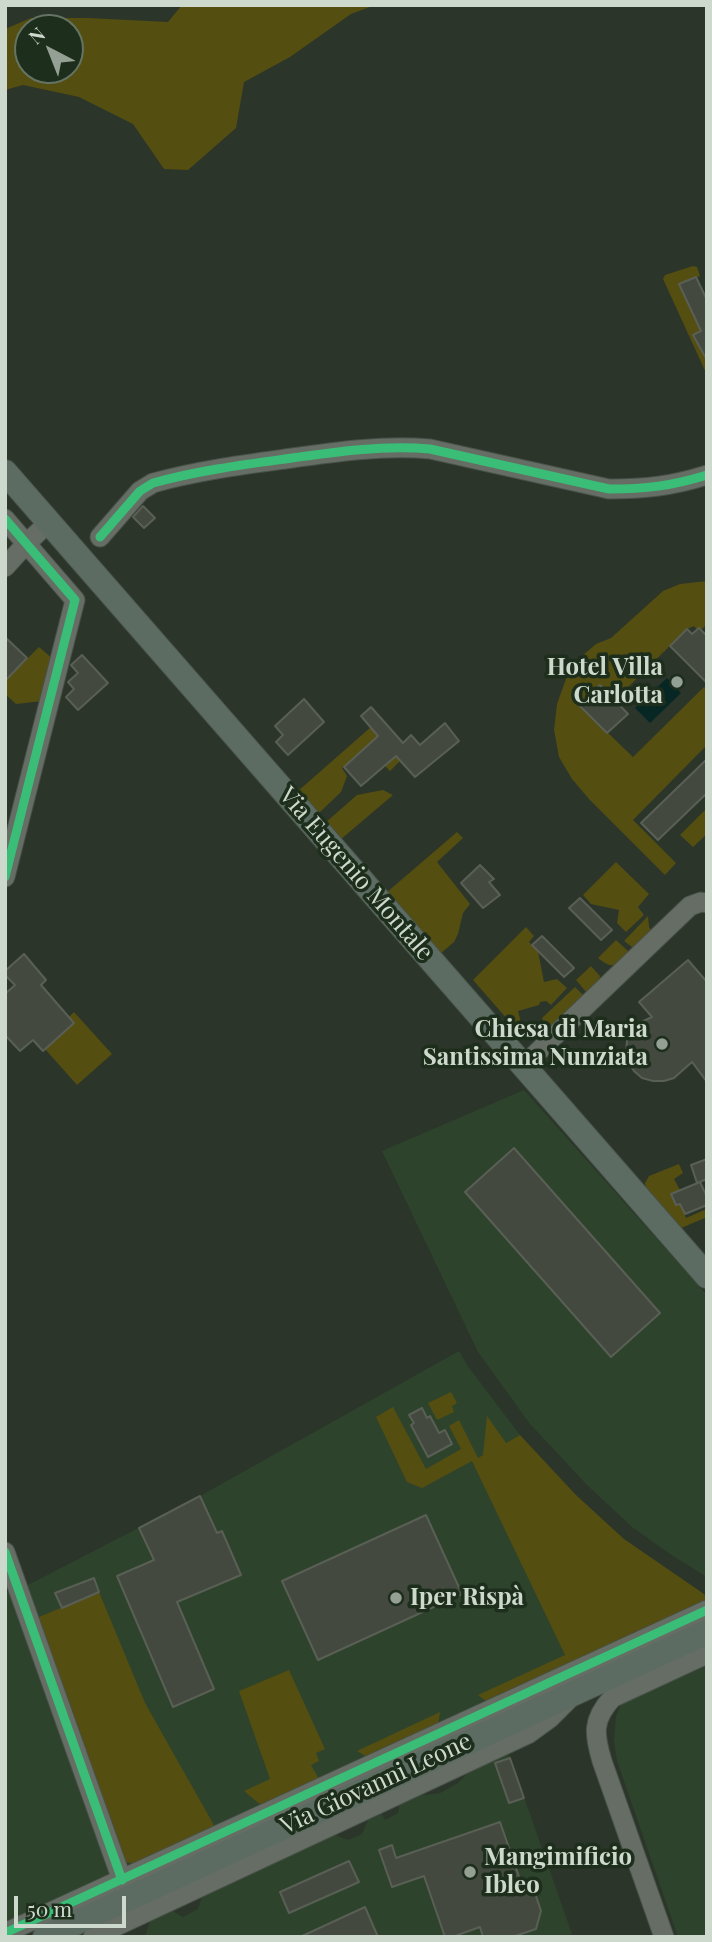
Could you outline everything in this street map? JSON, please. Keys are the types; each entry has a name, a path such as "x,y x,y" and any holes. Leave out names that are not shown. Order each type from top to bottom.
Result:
{"main road":[{"name":"Via Eugenio Montale","path":"5,472 707,1276"},
{"name":"Via Giovanni Leone","path":"45,1937 707,1632"}],"street":[{"path":"100,537 141,491 153,483 257,463 362,449 430,449 608,489 677,485 707,474"},
{"path":"5,519 75,600 5,877"},
{"path":"5,567 49,522"},
{"path":"523,1066 691,906 707,903"},
{"path":"5,1552 122,1880"},
{"path":"5,1933 707,1610"},
{"path":"664,1937 597,1745 595,1729 598,1717 612,1698 707,1654"},
{"path":"93,1937 129,1929 528,1734 550,1718 578,1691"}],"shaded area":[{"path":"182,5 375,5 351,14 290,57 244,82 236,128 188,170 164,169 133,124 79,97 23,85 5,90 5,29 14,25 14,84 84,84 84,18 168,22"},
{"path":"697,267 700,276 679,284 701,331 707,352 707,375 663,279 665,275"},
{"path":"707,581 707,627 699,632 694,626 687,629 615,700 600,685 579,705 633,757 704,687 707,689 707,745 633,820 676,863 665,875 572,779 559,757 554,730 557,704 567,676 582,656 596,644 611,638 663,591 680,584"},
{"path":"39,647 53,659 43,701 16,704 5,694 5,678"},
{"path":"371,727 400,761 390,771 366,747 342,768 347,776 341,792 318,814 298,791"},
{"path":"383,790 393,795 340,840 325,823 357,795"},
{"path":"707,808 707,834 693,847 680,835"},
{"path":"457,832 463,838 437,862 470,904 463,913 454,942 440,954 386,893"},
{"path":"616,862 649,894 638,907 644,915 626,932 617,923 619,910 591,904 583,895"},
{"path":"648,916 649,927 653,933 636,950 624,941"},
{"path":"526,927 534,936 529,942 538,951 544,982 557,979 567,988 551,1005 546,1001 540,1002 539,1005 518,1011 521,1023 515,1028 473,980"},
{"path":"616,940 630,956 618,964 607,964 598,958"},
{"path":"591,966 600,976 597,987 587,993 576,980"},
{"path":"575,987 584,996 551,1030 545,1027 542,1018"},
{"path":"74,1012 112,1054 77,1085 45,1049 74,1023 69,1017"},
{"path":"524,1090 707,1295 707,1577 632,1527 587,1485 530,1424 478,1352 382,1151"},
{"path":"679,1164 683,1173 674,1179 680,1190 676,1205 680,1204 686,1218 707,1209 707,1217 679,1229 646,1190 645,1183 649,1176"},
{"path":"459,1351 520,1435 473,1461 569,1663 5,1924 5,1593 28,1585 200,1496"},
{"path":"451,1392 457,1403 452,1406 454,1412 437,1420 428,1403"},
{"path":"393,1407 426,1469 461,1449 449,1426 459,1420 478,1458 483,1455 487,1416 506,1443 520,1435 576,1495 624,1539 704,1594 707,1600 486,1701 478,1695 565,1655 472,1461 422,1488 407,1482 376,1417"},
{"path":"99,1592 145,1703 215,1827 136,1864 126,1862 120,1856 39,1617"},
{"path":"707,1666 707,1937 678,1937 617,1761 614,1741 616,1716 621,1704"},
{"path":"289,1670 325,1749 316,1753 319,1761 311,1765 319,1779 262,1806 244,1791 270,1779 239,1691"},
{"path":"440,1712 438,1724 367,1757 357,1751"},
{"path":"509,1754 572,1934 564,1937 145,1937 150,1921 171,1910 183,1917 198,1909 202,1897 332,1834 348,1840 362,1834 368,1820 382,1814 385,1820 398,1813 399,1805 422,1795 440,1793 458,1783 469,1772"}],"water":[{"path":"667,678 681,693 650,723 635,708"}],"building":[{"path":"696,277 707,300 707,360 693,335 701,331 679,284"},
{"path":"143,506 155,518 144,528 133,517"},
{"path":"699,628 707,636 707,683 670,646 687,629 692,634"},
{"path":"5,637 27,658 5,681"},
{"path":"82,655 108,683 78,710 66,697 74,689 68,682 78,673 71,665"},
{"path":"600,685 628,714 607,733 579,705"},
{"path":"304,699 324,722 288,755 276,742 283,735 275,726"},
{"path":"371,707 403,743 411,735 420,745 445,723 459,741 415,777 396,756 361,786 344,767 378,736 361,716"},
{"path":"707,759 707,793 658,840 641,823"},
{"path":"480,865 494,879 489,882 500,895 483,908 461,883"},
{"path":"580,898 612,930 601,940 569,908"},
{"path":"542,936 574,968 564,977 532,945"},
{"path":"24,954 46,980 41,985 74,1023 43,1051 33,1040 20,1051 5,1035 5,994 15,985 5,975 5,971"},
{"path":"688,960 707,982 707,1082 692,1062 674,1078 653,1081 642,1078 628,1062 626,1051 631,1031 639,1023 652,1017 639,1002"},
{"path":"514,1148 660,1313 611,1357 465,1192"},
{"path":"707,1159 707,1179 697,1183 691,1165"},
{"path":"700,1182 707,1197 707,1205 685,1214 680,1204 676,1205 671,1194"},
{"path":"422,1408 427,1418 430,1416 439,1433 445,1430 452,1444 428,1457 411,1425 414,1423 409,1415"},
{"path":"200,1496 217,1533 222,1531 241,1575 177,1602 214,1689 173,1707 117,1576 154,1560 139,1528"},
{"path":"426,1515 462,1594 318,1660 282,1581"},
{"path":"94,1578 99,1592 62,1608 55,1593"},
{"path":"510,1758 524,1798 509,1803 495,1763"},
{"name":"Mangimificio Ibleo","path":"500,1822 525,1894 534,1890 541,1911 536,1929 512,1937 483,1937 480,1927 445,1937 424,1876 392,1887 379,1850 392,1845 396,1858"},
{"path":"349,1861 359,1882 289,1913 280,1892"},
{"path":"365,1907 378,1937 300,1937"}],"cycle path":[{"path":"100,537 140,491 153,483 219,469 339,452 394,448 430,449 609,489 658,486 707,475"},
{"path":"5,519 75,600 5,877"},
{"path":"5,1552 122,1880"},
{"path":"5,1933 707,1610"}],"place":[{"name":"Hotel Villa Carlotta","path":"677,682"},
{"name":"Chiesa di Maria Santissima Nunziata","path":"662,1044"},
{"name":"Iper Rispà","path":"396,1598"},
{"name":"Mangimificio Ibleo","path":"470,1872"}]}
